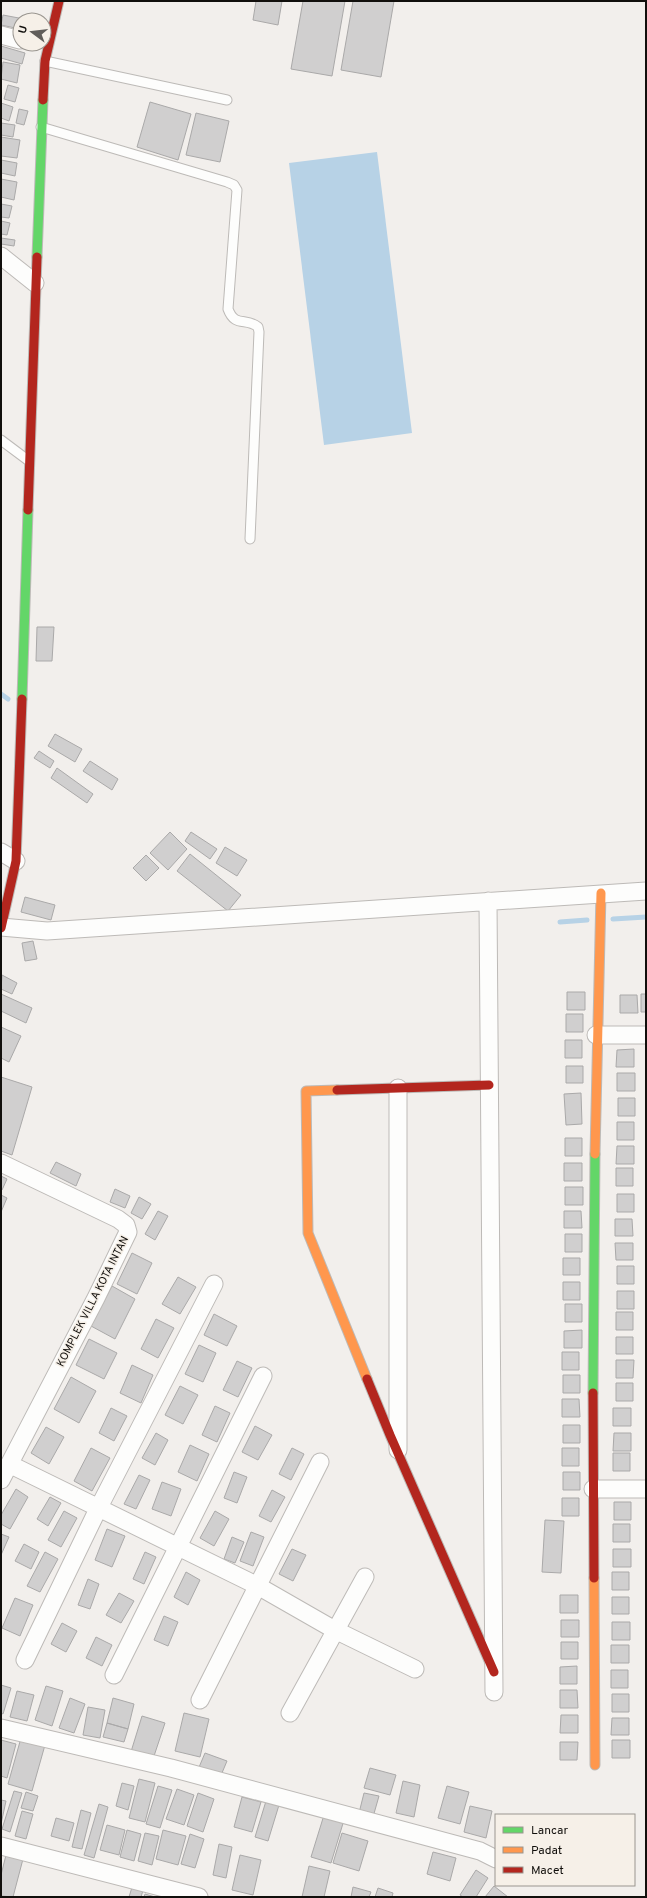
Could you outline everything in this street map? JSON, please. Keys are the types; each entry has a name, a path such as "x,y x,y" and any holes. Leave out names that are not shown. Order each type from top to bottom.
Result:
{"street":[{"path":"52,22 59,1"},
{"path":"1,35 12,38"},
{"path":"43,52 16,861 1,928 47,931 646,891"},
{"path":"1,256 35,283"},
{"path":"1,852 16,861"},
{"path":"595,1765 593,1489 596,1035 601,893"},
{"path":"488,901 494,1692"},
{"path":"596,1035 646,1035"},
{"path":"489,1085 306,1091 308,1232 398,1454 494,1672"},
{"path":"398,1088 398,1454"},
{"name":"KOMPLEK VILLA KOTA INTAN","path":"1,1163 118,1219 126,1225 128,1232 96,1298 1,1480"},
{"path":"25,1660 98,1509 214,1284"},
{"path":"114,1676 180,1547 264,1376"},
{"path":"200,1700 320,1462"},
{"path":"9,1464 98,1509 180,1547 258,1586 336,1630 415,1669"},
{"path":"593,1489 646,1489"},
{"path":"290,1713 365,1577"},
{"path":"1,1728 171,1768 480,1851 495,1858"},
{"path":"1,1846 199,1897"}],"lane":[{"path":"50,52 227,100"},
{"path":"41,128 227,182 234,185 237,190 228,309 231,316 236,320 255,324 258,327 259,332 250,539"},
{"path":"1,440 30,462"}],"water":[{"path":"377,152 412,433 324,445 289,163"}],"building":[{"path":"256,1 282,1 278,25 253,20"},
{"path":"303,1 345,1 332,76 291,69"},
{"path":"353,1 394,1 381,77 341,70"},
{"path":"3,15 12,17 12,27 1,25"},
{"path":"1,46 12,49 12,52 25,53 22,64 1,58"},
{"path":"3,62 20,65 17,83 1,79"},
{"path":"8,85 19,88 15,102 4,99"},
{"path":"150,102 191,114 178,160 137,147"},
{"path":"1,103 13,107 9,121 1,118"},
{"path":"19,109 28,111 24,125 16,123"},
{"path":"196,113 229,121 220,162 186,155"},
{"path":"1,123 15,125 13,137 1,135"},
{"path":"1,137 20,140 17,158 1,156"},
{"path":"1,160 17,163 15,176 1,173"},
{"path":"1,179 17,182 14,200 1,197"},
{"path":"1,204 12,206 9,218 1,217"},
{"path":"1,221 10,223 7,235 1,234"},
{"path":"1,238 15,240 14,246 1,244"},
{"path":"37,627 54,627 52,661 36,661"},
{"path":"55,734 82,749 75,762 48,746"},
{"path":"39,751 54,761 50,768 34,758"},
{"path":"90,761 118,779 112,790 83,771"},
{"path":"57,768 93,794 87,803 51,778"},
{"path":"170,832 187,849 168,870 150,853"},
{"path":"191,832 217,849 210,859 185,841"},
{"path":"225,847 247,860 237,876 216,863"},
{"path":"190,854 241,895 228,911 177,871"},
{"path":"146,855 159,868 146,881 133,868"},
{"path":"25,897 55,905 51,920 21,912"},
{"path":"33,941 37,959 25,961 22,943"},
{"path":"2,975 17,983 12,994 1,989"},
{"path":"567,992 585,992 585,1010 567,1010"},
{"path":"1,994 32,1008 26,1023 1,1011"},
{"path":"641,994 646,994 646,1012 641,1012"},
{"path":"620,995 637,995 638,1013 620,1013"},
{"path":"566,1014 583,1014 583,1032 566,1032"},
{"path":"1,1027 21,1036 9,1062 1,1058"},
{"path":"565,1040 582,1040 582,1058 565,1058"},
{"path":"634,1049 634,1067 616,1067 617,1050"},
{"path":"566,1066 583,1066 583,1083 566,1083"},
{"path":"617,1073 635,1073 635,1091 617,1091"},
{"path":"1,1077 32,1087 12,1155 1,1151"},
{"path":"581,1093 582,1124 566,1125 564,1094"},
{"path":"618,1098 635,1098 635,1116 618,1116"},
{"path":"617,1122 634,1122 634,1140 617,1140"},
{"path":"565,1138 582,1138 582,1156 565,1156"},
{"path":"617,1146 634,1146 634,1164 616,1164"},
{"path":"56,1162 81,1174 76,1186 50,1173"},
{"path":"564,1163 582,1163 582,1181 564,1181"},
{"path":"616,1168 633,1168 633,1186 616,1186"},
{"path":"1,1176 7,1179 2,1190 1,1190"},
{"path":"565,1187 583,1187 583,1205 565,1205"},
{"path":"115,1189 130,1196 125,1208 110,1202"},
{"path":"617,1194 634,1194 634,1212 617,1212"},
{"path":"1,1195 7,1198 1,1212"},
{"path":"139,1197 151,1204 142,1219 131,1213"},
{"path":"158,1211 168,1216 155,1240 145,1234"},
{"path":"564,1211 581,1211 582,1228 564,1228"},
{"path":"615,1219 632,1219 633,1236 615,1236"},
{"path":"565,1234 582,1234 582,1252 565,1252"},
{"path":"615,1243 633,1243 633,1260 616,1260"},
{"path":"132,1253 152,1263 137,1294 117,1284"},
{"path":"563,1258 580,1258 580,1275 563,1275"},
{"path":"617,1266 634,1266 634,1284 617,1284"},
{"path":"178,1277 196,1287 180,1314 162,1304"},
{"path":"563,1282 580,1282 580,1300 563,1300"},
{"path":"112,1286 135,1299 115,1339 91,1326"},
{"path":"617,1291 634,1291 634,1309 617,1309"},
{"path":"565,1304 582,1304 582,1322 565,1322"},
{"path":"616,1312 633,1312 633,1330 616,1330"},
{"path":"214,1314 237,1326 227,1346 204,1335"},
{"path":"156,1319 174,1328 158,1358 141,1349"},
{"path":"582,1330 582,1348 564,1348 564,1331"},
{"path":"616,1337 633,1337 633,1354 616,1354"},
{"path":"89,1339 117,1353 104,1379 76,1365"},
{"path":"199,1345 216,1353 203,1382 185,1374"},
{"path":"562,1352 579,1352 579,1370 562,1370"},
{"path":"616,1360 634,1360 633,1378 616,1378"},
{"path":"237,1361 252,1368 238,1397 223,1390"},
{"path":"132,1365 153,1375 141,1403 120,1393"},
{"path":"563,1375 580,1375 580,1393 563,1393"},
{"path":"71,1377 96,1391 79,1423 54,1409"},
{"path":"616,1383 633,1383 633,1401 616,1401"},
{"path":"180,1386 198,1395 183,1424 165,1415"},
{"path":"562,1399 579,1399 580,1417 562,1417"},
{"path":"215,1406 230,1413 217,1442 202,1435"},
{"path":"111,1408 127,1416 114,1441 99,1433"},
{"path":"613,1408 631,1408 631,1426 613,1426"},
{"path":"563,1425 580,1425 580,1443 563,1443"},
{"path":"255,1426 272,1435 258,1460 242,1452"},
{"path":"46,1427 64,1437 49,1464 31,1453"},
{"path":"156,1433 168,1440 155,1465 142,1458"},
{"path":"614,1433 631,1433 631,1451 613,1451"},
{"path":"190,1445 209,1454 197,1481 178,1472"},
{"path":"91,1448 110,1458 92,1491 74,1481"},
{"path":"292,1448 304,1454 291,1480 279,1474"},
{"path":"562,1448 579,1448 579,1466 562,1466"},
{"path":"613,1453 630,1453 630,1471 613,1471"},
{"path":"234,1472 247,1477 237,1503 224,1498"},
{"path":"563,1472 580,1472 580,1490 563,1490"},
{"path":"139,1475 150,1480 136,1509 124,1504"},
{"path":"162,1482 181,1489 171,1516 152,1509"},
{"path":"16,1489 28,1497 10,1529 1,1524 1,1515"},
{"path":"272,1490 285,1497 271,1522 259,1516"},
{"path":"50,1497 61,1503 48,1526 37,1519"},
{"path":"562,1498 579,1498 579,1516 562,1516"},
{"path":"614,1502 631,1502 631,1520 614,1520"},
{"path":"64,1511 77,1518 61,1547 48,1540"},
{"path":"215,1511 229,1519 214,1546 200,1538"},
{"path":"545,1520 564,1521 561,1573 542,1572"},
{"path":"613,1524 630,1524 630,1542 613,1542"},
{"path":"107,1529 125,1536 112,1567 95,1560"},
{"path":"251,1532 264,1537 253,1566 240,1561"},
{"path":"1,1534 9,1537 1,1555"},
{"path":"232,1537 244,1542 235,1563 224,1559"},
{"path":"24,1544 39,1552 31,1569 15,1561"},
{"path":"292,1549 306,1555 293,1581 279,1574"},
{"path":"613,1549 631,1549 631,1567 613,1567"},
{"path":"45,1552 58,1559 40,1592 27,1586"},
{"path":"145,1552 156,1557 144,1584 133,1579"},
{"path":"186,1572 200,1580 188,1605 174,1597"},
{"path":"612,1572 629,1572 629,1590 612,1590"},
{"path":"88,1579 99,1584 90,1609 78,1605"},
{"path":"119,1593 134,1601 121,1623 106,1615"},
{"path":"560,1595 578,1595 578,1613 560,1613"},
{"path":"612,1597 629,1597 629,1614 612,1614"},
{"path":"15,1598 33,1605 20,1636 2,1628"},
{"path":"164,1616 178,1622 168,1646 154,1640"},
{"path":"561,1620 579,1620 579,1637 561,1637"},
{"path":"612,1622 630,1622 630,1640 612,1640"},
{"path":"62,1623 77,1631 66,1652 51,1644"},
{"path":"96,1637 112,1645 102,1666 86,1658"},
{"path":"561,1642 578,1642 578,1659 561,1659"},
{"path":"611,1645 629,1645 629,1663 611,1663"},
{"path":"577,1666 577,1684 560,1684 560,1667"},
{"path":"611,1670 628,1670 628,1688 611,1688"},
{"path":"1,1685 11,1688 3,1714 1,1713"},
{"path":"46,1686 63,1691 52,1726 35,1720"},
{"path":"560,1690 577,1690 578,1708 560,1708"},
{"path":"17,1691 34,1695 27,1721 10,1717"},
{"path":"612,1694 629,1694 629,1712 612,1712"},
{"path":"70,1698 85,1704 74,1733 59,1728"},
{"path":"113,1698 134,1704 128,1729 107,1723"},
{"path":"88,1707 105,1710 100,1738 83,1735"},
{"path":"184,1713 209,1719 200,1757 175,1751"},
{"path":"561,1715 578,1715 578,1733 560,1733"},
{"path":"142,1716 165,1723 152,1762 130,1755"},
{"path":"612,1718 629,1718 629,1735 611,1735"},
{"path":"107,1723 128,1729 124,1742 103,1737"},
{"path":"21,1738 45,1745 32,1791 8,1784"},
{"path":"1,1740 16,1744 7,1778 1,1776"},
{"path":"612,1740 630,1740 630,1758 612,1758"},
{"path":"560,1742 578,1742 577,1760 560,1760"},
{"path":"205,1753 227,1761 219,1780 197,1772"},
{"path":"370,1768 396,1775 390,1795 364,1788"},
{"path":"139,1779 155,1783 145,1822 129,1818"},
{"path":"403,1781 420,1785 414,1817 396,1813"},
{"path":"122,1783 134,1786 128,1810 116,1806"},
{"path":"158,1786 172,1790 160,1828 146,1824"},
{"path":"447,1786 469,1792 460,1824 438,1818"},
{"path":"177,1789 194,1795 184,1825 166,1819"},
{"path":"14,1791 22,1793 10,1832 2,1829"},
{"path":"26,1792 38,1796 33,1811 21,1808"},
{"path":"198,1793 214,1799 203,1832 187,1826"},
{"path":"364,1793 379,1796 373,1817 359,1813"},
{"path":"242,1797 261,1802 252,1832 234,1827"},
{"path":"1,1800 6,1801 1,1824"},
{"path":"266,1801 279,1805 268,1841 255,1837"},
{"path":"99,1804 108,1807 94,1858 84,1855"},
{"path":"470,1806 492,1811 486,1838 464,1832"},
{"path":"81,1810 91,1813 82,1849 72,1847"},
{"path":"22,1811 33,1814 26,1839 15,1836"},
{"path":"324,1815 344,1820 331,1863 311,1857"},
{"path":"56,1818 74,1823 69,1841 51,1836"},
{"path":"107,1825 125,1830 119,1855 100,1850"},
{"path":"127,1830 141,1834 134,1861 120,1857"},
{"path":"163,1830 186,1836 178,1865 156,1859"},
{"path":"145,1833 159,1836 152,1865 138,1861"},
{"path":"342,1833 368,1841 359,1871 333,1863"},
{"path":"190,1834 204,1839 195,1868 181,1864"},
{"path":"219,1844 232,1847 226,1878 213,1875"},
{"path":"433,1852 456,1858 450,1881 427,1874"},
{"path":"6,1855 23,1859 13,1897 1,1896 1,1875"},
{"path":"240,1855 261,1860 253,1895 232,1890"},
{"path":"309,1866 330,1871 324,1897 302,1897"},
{"path":"476,1870 488,1878 476,1897 463,1897 460,1895"},
{"path":"133,1884 144,1887 141,1897 129,1897"},
{"path":"494,1886 508,1897 485,1897"},
{"path":"353,1887 371,1892 369,1897 351,1897"},
{"path":"378,1888 393,1893 392,1897 375,1897"},
{"path":"145,1894 155,1897 144,1897"}],"waterway":[{"path":"1,694 8,699"},
{"path":"613,919 646,917"},
{"path":"560,922 587,920"}],"traffic: fast":[{"path":"37,257 43,100"},
{"path":"22,699 28,510"},
{"path":"593,1393 595,1154"}],"traffic: slow":[{"path":"595,1154 601,893"},
{"path":"337,1090 306,1091 308,1233 367,1379"},
{"path":"594,1578 595,1765"}],"traffic: jam":[{"path":"43,100 45,61 59,1"},
{"path":"28,510 37,257"},
{"path":"1,928 16,861 22,699"},
{"path":"337,1090 489,1085"},
{"path":"367,1379 494,1672"},
{"path":"593,1393 594,1578"}]}
